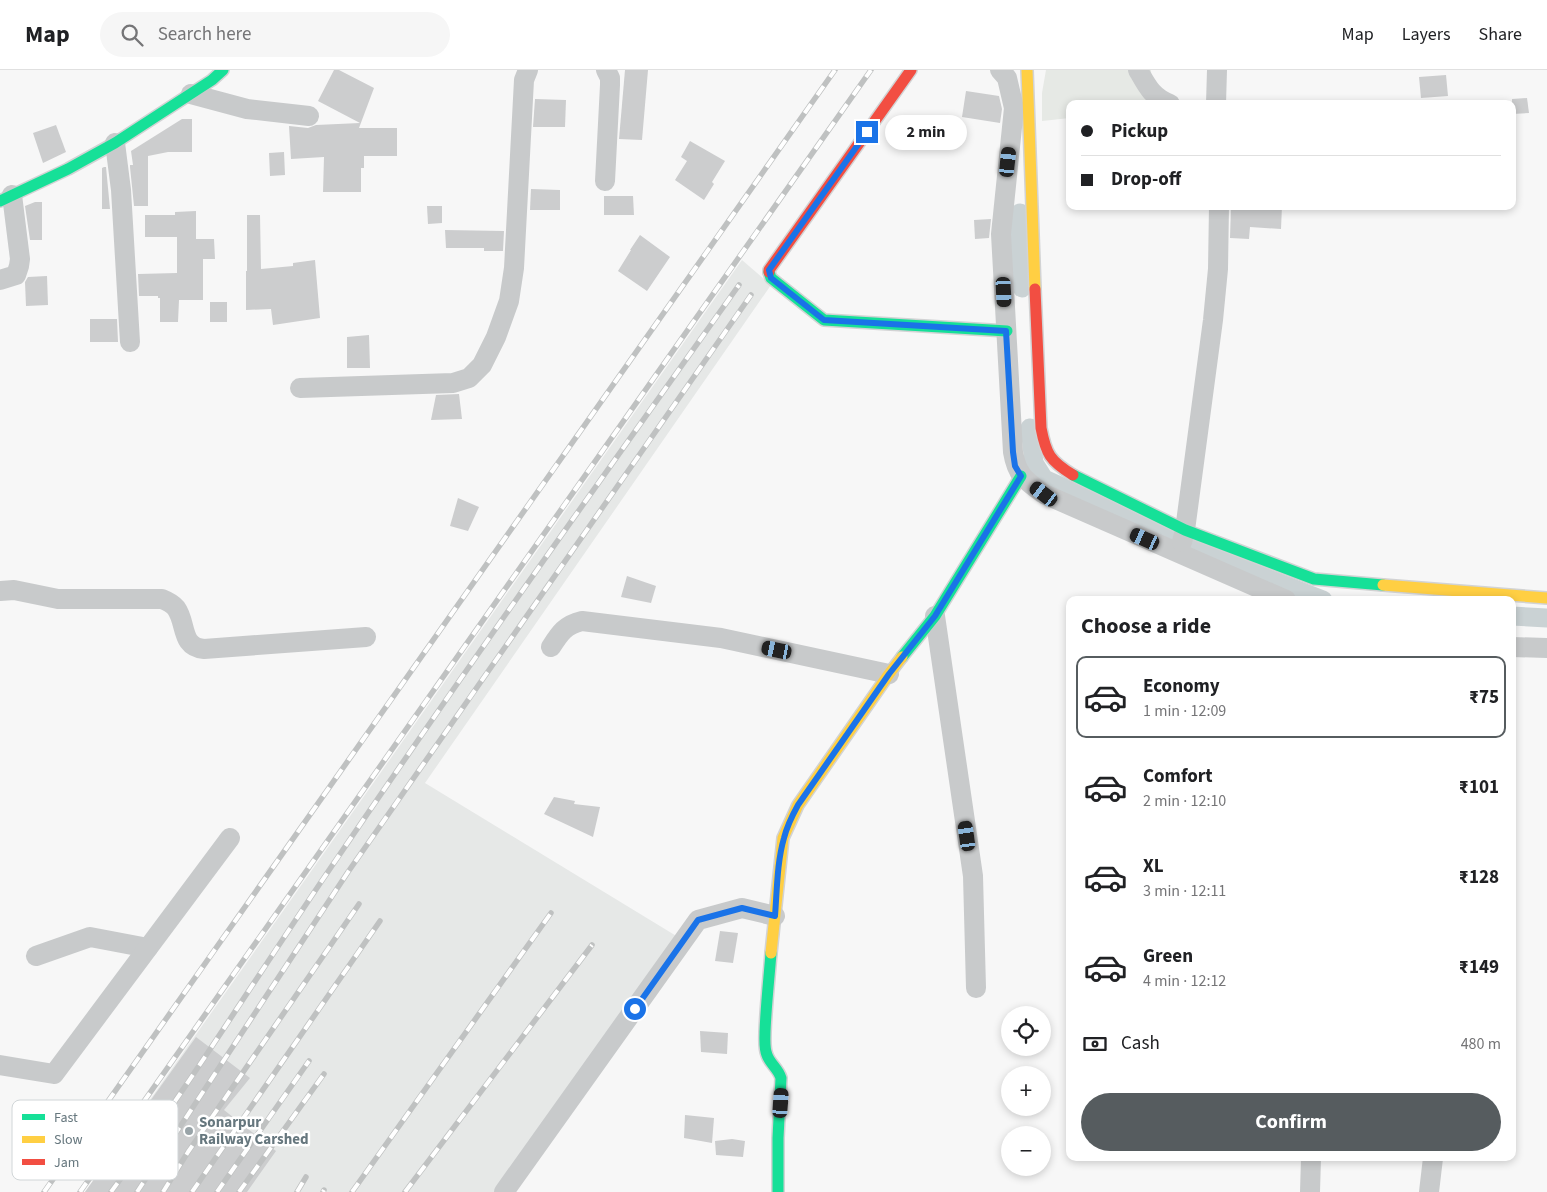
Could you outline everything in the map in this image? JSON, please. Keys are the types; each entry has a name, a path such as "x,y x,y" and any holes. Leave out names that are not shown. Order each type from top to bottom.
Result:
{"street":[{"path":"0,280 16,275 20,258 6,198 68,169 115,143 212,80 223,70"},
{"path":"300,388 453,383 469,378 482,365 496,337 509,301 514,268 524,80 528,70"},
{"path":"605,181 610,85 610,78 606,70"},
{"path":"911,70 769,270 771,278 824,320 1006,331"},
{"path":"1000,70 1007,78 1014,108 1001,234 1015,466 1021,476 1044,494 1179,554 1248,592 1267,596"},
{"path":"1027,70 1034,278 1042,428 1045,448 1058,466 1076,477 1185,530 1314,579 1547,598"},
{"path":"1138,70 1150,92 1161,100"},
{"path":"1216,100 1217,70"},
{"path":"191,94 247,109 309,116"},
{"path":"115,143 121,190 130,342"},
{"path":"1179,554 1185,530 1214,312 1218,269 1219,210"},
{"path":"778,1192 781,1078 779,1071 770,1062 766,1054 765,1046 766,1010 783,838 798,805 889,674 935,616 1021,476"},
{"path":"0,591 14,590 58,599 162,599 171,603 177,609 187,639 191,645 204,649 366,637"},
{"path":"935,616 973,876 976,988"},
{"path":"551,647 560,633 570,624 582,620 721,638 889,674"},
{"path":"1516,647 1547,648"},
{"path":"0,1065 54,1074 230,838"},
{"path":"504,1192 698,920 742,908 775,916"},
{"path":"36,956 90,937 148,948"},
{"path":"1310,1192 1311,1161"},
{"path":"1429,1192 1433,1161"}],"shaded area":[{"path":"1046,70 1151,70 1152,100 1066,100 1066,118 1042,121 1042,93"},
{"name":"Sonarpur Railway Carshed","path":"742,260 771,285 425,783 678,937 497,1192 85,1192 93,1180 178,1180 178,1100 150,1100"}],"building":[{"path":"334,70 339,70 374,88 359,128 397,128 397,156 364,156 364,168 361,168 361,192 323,192 324,157 291,159 289,126 308,128 316,125 360,123 318,101"},
{"path":"625,70 648,70 642,140 619,139"},
{"path":"1446,75 1448,96 1421,98 1419,77"},
{"path":"966,91 999,96 1002,109 1000,123 962,117"},
{"path":"1527,98 1529,113 1516,114 1516,100 1512,99"},
{"path":"535,99 566,100 565,127 533,127"},
{"path":"182,119 192,119 192,152 168,152 148,156 148,206 134,206 130,167 130,165 133,165 131,151"},
{"path":"56,125 66,152 43,163 33,133"},
{"path":"690,141 725,161 704,200 675,180 687,161 681,157"},
{"path":"284,152 285,175 270,176 269,153"},
{"path":"106,167 110,209 102,209 102,168"},
{"path":"531,189 560,190 560,210 530,210"},
{"path":"604,196 633,196 634,215 604,215"},
{"path":"35,202 42,202 42,240 30,240 25,206"},
{"path":"427,206 442,206 442,223 428,224"},
{"path":"1231,210 1282,210 1281,229 1250,227 1249,239 1230,238"},
{"path":"196,211 196,239 214,239 215,259 203,259 203,300 179,300 178,322 160,322 160,298 158,296 139,296 138,274 177,273 177,237 145,237 145,215 175,215 175,212"},
{"path":"247,215 260,215 261,269 293,266 293,263 315,260 320,318 273,325 271,309 246,310"},
{"path":"991,219 989,238 975,239 974,220"},
{"path":"445,230 504,231 503,251 484,251 484,248 446,248"},
{"path":"640,235 670,257 647,291 618,271"},
{"path":"47,276 48,305 26,306 25,282 28,277"},
{"path":"210,302 227,302 227,322 210,322"},
{"path":"90,319 117,319 118,342 90,342"},
{"path":"369,335 370,368 347,368 347,337"},
{"path":"459,394 462,419 431,420 436,395"},
{"path":"458,498 479,507 468,531 450,526"},
{"path":"627,576 656,586 651,603 621,597"},
{"path":"554,797 575,801 574,804 600,807 593,837 544,814"},
{"path":"720,931 738,933 733,963 715,961"},
{"path":"700,1031 728,1033 727,1054 701,1052"},
{"name":"Sonarpur Railway Carshed","path":"196,1037 250,1078 224,1110 276,1151 247,1192 85,1192 94,1180 178,1180 178,1100 151,1100"},
{"path":"685,1115 714,1118 712,1143 684,1138"},
{"path":"732,1139 745,1141 743,1157 716,1155 715,1141"}],"waterway":[{"path":"1020,213 1019,245 1022,288"},
{"path":"1030,428 1034,463 1044,479 1104,506 1181,545 1313,596"},
{"path":"1516,616 1547,618"}],"railway":[{"path":"109,1100 835,70"},
{"path":"145,1100 871,70"},
{"path":"176,1100 437,713 739,285"},
{"path":"178,1130 348,872 751,295"},
{"path":"178,1168 359,904"},
{"path":"352,1192 551,913"},
{"path":"192,1192 380,921"},
{"path":"405,1192 592,945"},
{"path":"217,1192 309,1061"},
{"path":"239,1192 324,1074"},
{"path":"297,1192 306,1177"},
{"path":"44,1192 52,1180"},
{"path":"80,1192 88,1180"},
{"path":"111,1192 120,1180"},
{"path":"137,1192 145,1180"},
{"path":"163,1192 170,1180"}],"traffic: fast":[{"path":"0,201 68,169 115,143 212,80 223,70"},
{"path":"769,272 771,278 824,320 1007,331"},
{"path":"1073,475 1185,530 1314,579 1383,585"},
{"path":"902,657 935,616 1021,476"},
{"path":"771,953 765,1044 768,1058 781,1078 778,1192"}],"traffic: slow":[{"path":"1027,70 1035,289"},
{"path":"1383,585 1547,598"},
{"path":"771,953 783,838 798,805 902,657"}],"traffic: jam":[{"path":"769,272 911,70"},
{"path":"1035,289 1041,428 1050,456 1073,475"}],"place":[{"name":"Sonarpur Railway Carshed","path":"189,1131"}],"route":[{"path":"635,1009 698,920 742,908 775,916 783,838 798,805 889,674 935,616 1021,476 1015,466 1013,452 1006,331 824,320 771,278 769,270 867,132"}]}
